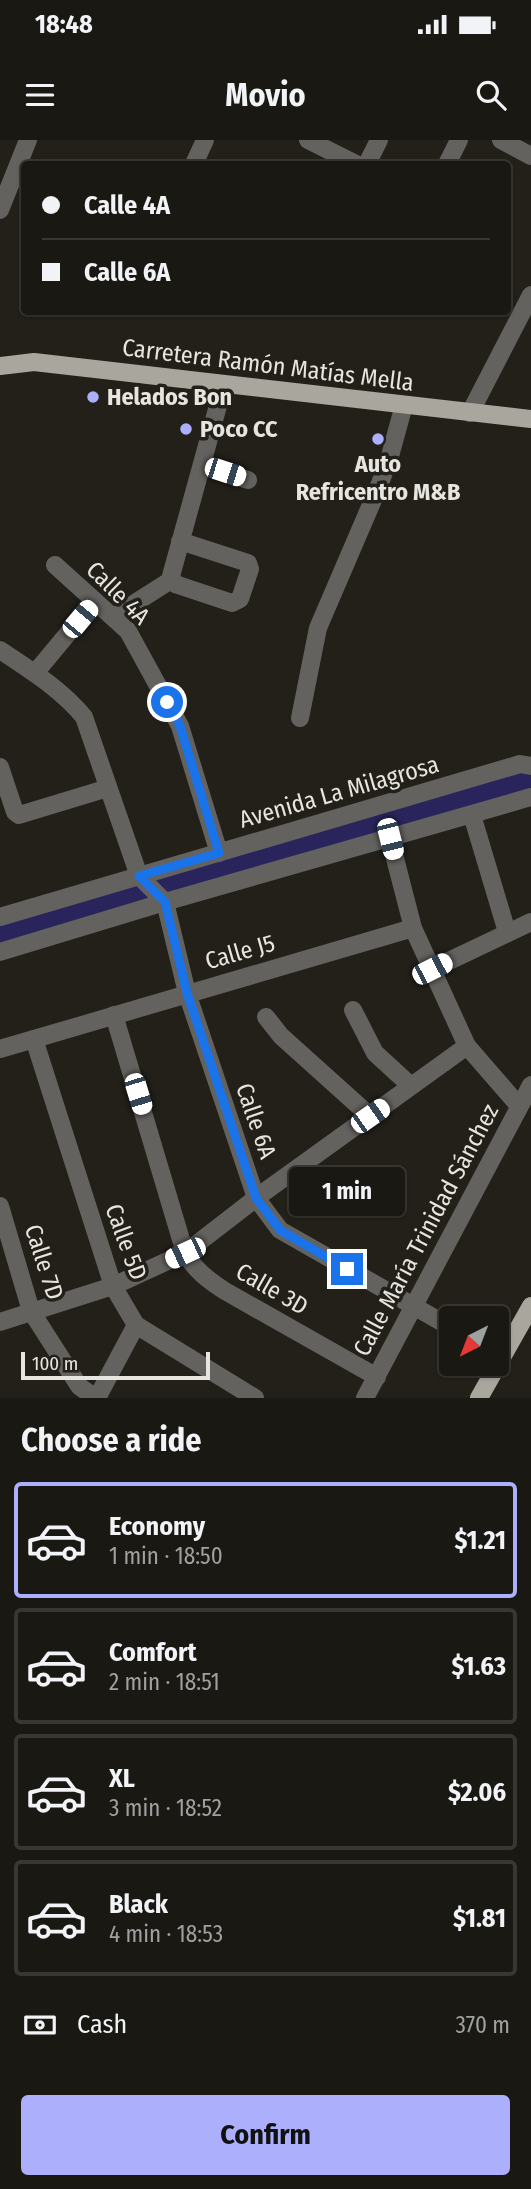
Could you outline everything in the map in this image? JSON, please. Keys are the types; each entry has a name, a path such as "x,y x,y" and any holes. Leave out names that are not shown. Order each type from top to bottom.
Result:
{"main road":[{"name":"Carretera Ramón Matías Mella","path":"0,366 34,362 531,419"},
{"path":"509,1340 531,1306"},
{"path":"479,1398 489,1376"}],"street":[{"path":"0,210 28,140"},
{"path":"195,161 205,140"},
{"path":"308,140 350,161"},
{"path":"368,161 379,140"},
{"path":"448,161 459,140"},
{"path":"501,140 531,156"},
{"path":"470,413 531,295"},
{"path":"113,617 171,580 224,384"},
{"path":"300,718 318,628 379,486 404,405"},
{"path":"202,465 248,480"},
{"path":"171,580 175,584 232,603 240,599 250,569 248,563 180,541"},
{"name":"Calle 4A","path":"55,565 128,631 180,726 219,853"},
{"path":"35,673 95,601"},
{"path":"0,650 35,673 72,703 84,717 139,876 165,902"},
{"name":"Avenida La Milagrosa","path":"0,917 520,764 531,766"},
{"path":"0,767 15,812 19,815 108,788"},
{"path":"0,952 531,797"},
{"path":"472,815 507,932"},
{"path":"390,839 413,928 467,1046 519,1106"},
{"name":"Calle 6A","path":"165,902 187,993 256,1198 280,1230 439,1321"},
{"path":"432,969 531,922"},
{"name":"Calle J5","path":"0,1049 413,928"},
{"path":"354,1010 374,1053 411,1086"},
{"name":"Calle 3D","path":"114,1015 185,1253 192,1265 204,1277 377,1377"},
{"path":"266,1017 281,1037 370,1116"},
{"name":"Calle 5D","path":"34,1039 113,1286 136,1325 255,1398"},
{"path":"0,1322 113,1286 185,1253 256,1198 467,1046"},
{"name":"Calle María Trinidad Sánchez","path":"365,1398 531,1085"},
{"name":"Calle 7D","path":"0,1206 31,1311 79,1386 96,1398"},
{"path":"96,1398 136,1325"}],"shaded area":[{"path":"521,770 531,774 531,790 0,946 0,925"}],"place":[{"name":"Helados Bon","path":"93,397"},
{"name":"Poco CC","path":"186,429"},
{"name":"Auto Refricentro M&B","path":"378,439"}],"route":[{"path":"167,702 180,726 219,853 139,876 165,902 187,993 256,1198 280,1230 347,1269"}]}
